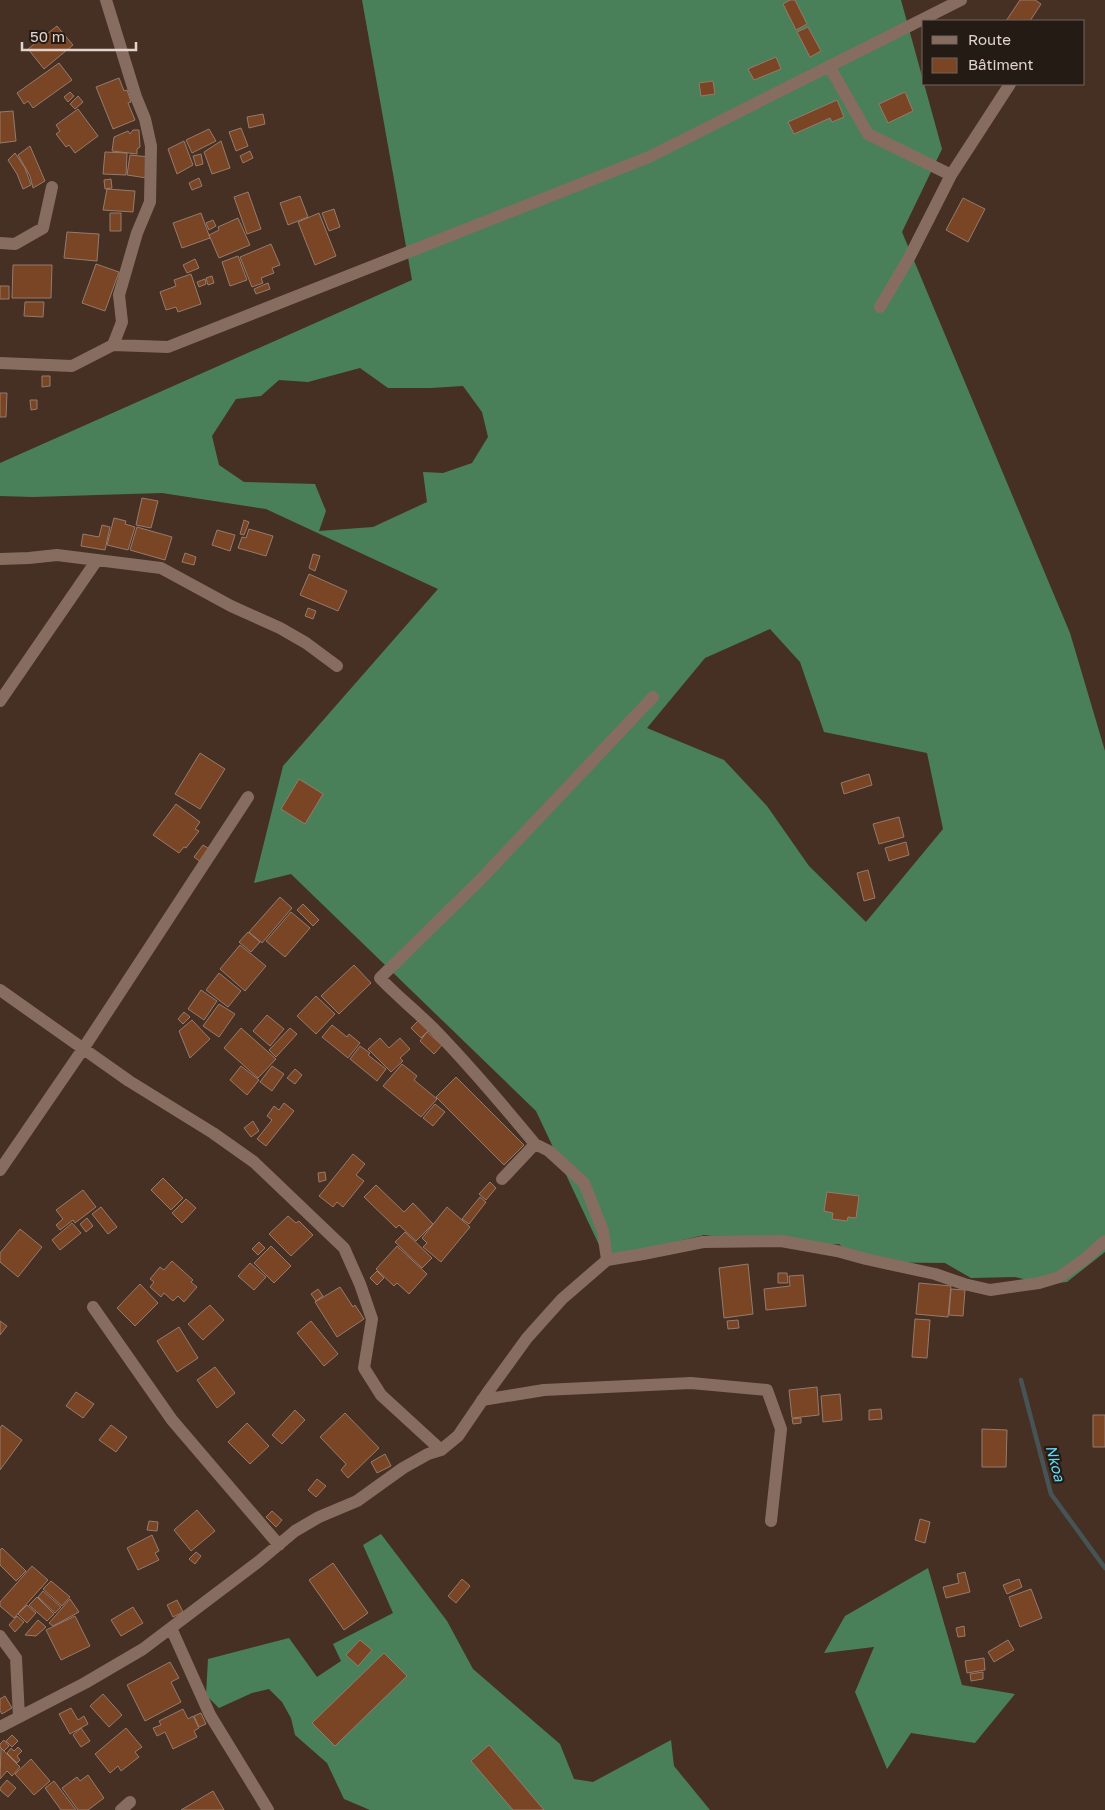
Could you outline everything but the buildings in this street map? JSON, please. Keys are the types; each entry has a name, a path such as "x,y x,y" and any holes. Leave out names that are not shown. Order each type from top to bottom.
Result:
{"street":[{"path":"106,0 136,97 145,119 151,146 150,202 137,233 119,295 122,322 113,345"},
{"path":"0,363 72,366 113,345 168,346 232,322 649,156 961,0"},
{"path":"829,66 868,134 951,175"},
{"path":"880,307 909,258 951,175 1009,85"},
{"path":"0,244 15,244 43,228 52,187"},
{"path":"0,559 58,555 161,568 231,606 280,628 337,666"},
{"path":"0,701 97,560"},
{"path":"606,1260 603,1232 584,1182 549,1151 534,1144 496,1097 448,1044 380,978 480,880 653,696"},
{"path":"0,1170 84,1049 248,797"},
{"path":"0,990 129,1080 213,1133 254,1162 344,1248 360,1284 372,1319 364,1368 381,1395 442,1450"},
{"path":"502,1179 534,1144"},
{"path":"0,1727 86,1683 143,1649 295,1531 319,1517 357,1501 403,1468 428,1454 442,1450 458,1436 527,1338 562,1299 606,1260 703,1242 781,1242 837,1251 935,1274 964,1284 990,1290 1039,1283 1059,1277 1105,1241"},
{"path":"93,1306 172,1420 279,1545"},
{"path":"482,1400 544,1390 691,1383 767,1390 782,1429 770,1521"},
{"path":"171,1628 210,1715 268,1810"},
{"path":"0,1636 16,1658 20,1717"}],"green space":[{"path":"362,0 901,0 922,76 922,85 924,85 942,149 902,232 1070,633 1105,751 1105,1252 1067,1282 1045,1284 1015,1277 971,1278 945,1263 859,1262 839,1244 782,1244 704,1235 640,1250 608,1264 536,1111 291,874 254,883 283,766 438,589 266,509 162,493 33,497 0,496 0,463 412,280","holes":["360,368 388,388 463,386 482,412 488,437 472,463 443,473 423,472 427,502 373,527 319,531 326,511 315,484 244,482 219,465 212,436 236,399 261,396 279,380 308,382","770,629 800,662 824,732 927,753 943,829 866,922 809,866 767,806 724,760 647,728 705,658"]},
{"path":"381,1534 447,1621 473,1669 560,1744 574,1779 593,1782 671,1740 674,1766 710,1810 370,1810 344,1799 327,1763 295,1735 291,1718 282,1702 269,1689 252,1693 219,1708 206,1695 208,1659 289,1638 317,1677 341,1661 333,1644 393,1613 363,1545"},
{"path":"928,1568 962,1685 1015,1694 975,1743 911,1733 887,1769 855,1692 874,1647 824,1653 845,1616"}],"waterway":[{"name":"Nkoa","path":"1021,1380 1051,1494 1105,1568"}]}
